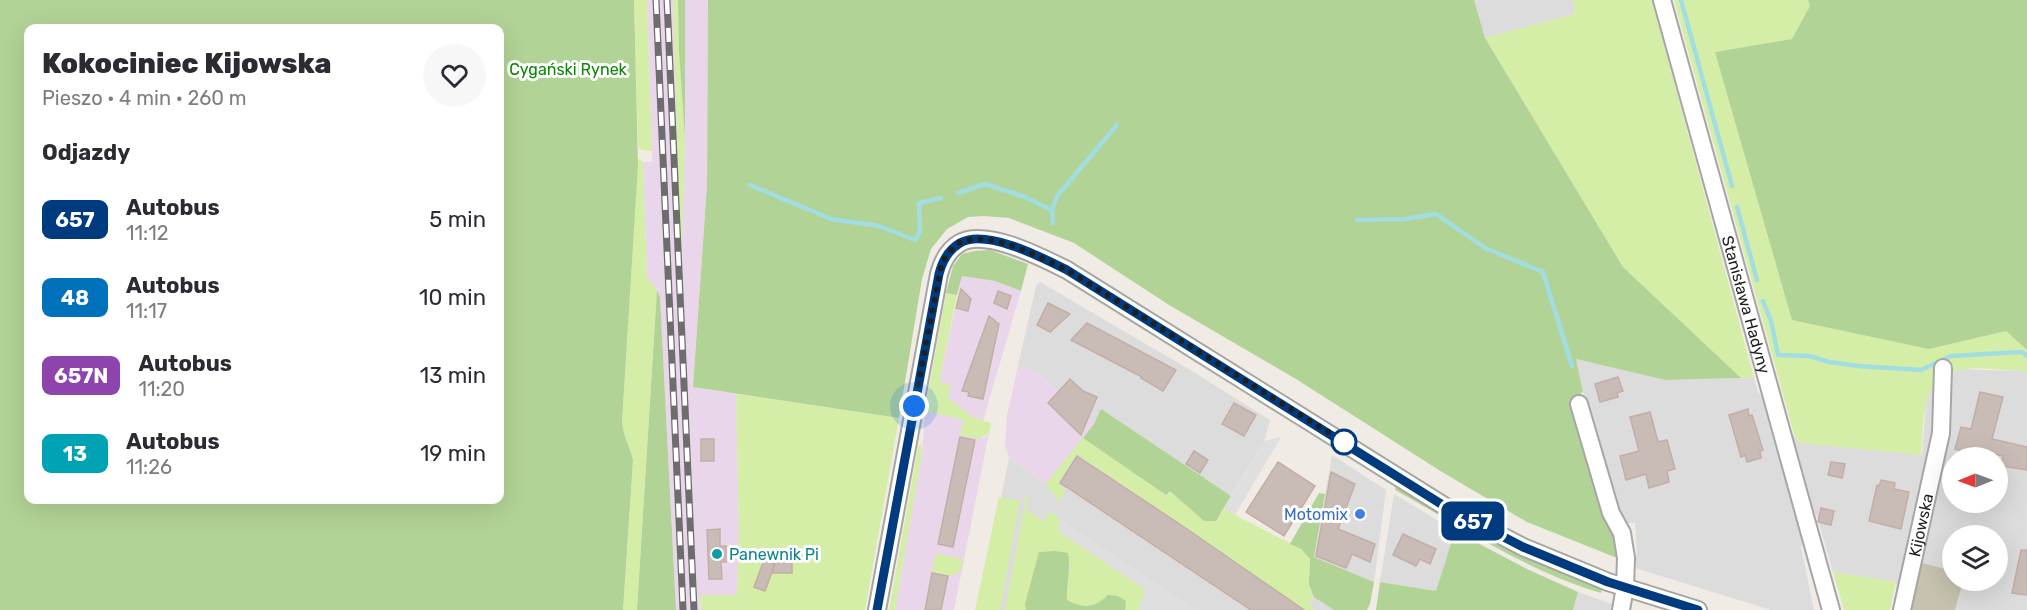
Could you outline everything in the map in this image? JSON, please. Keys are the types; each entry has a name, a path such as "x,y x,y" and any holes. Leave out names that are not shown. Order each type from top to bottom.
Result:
{"street":[{"name":"Stanisława Hadyny","path":"1662,0 1831,610"},
{"path":"877,610 942,262 949,252 961,242 972,240 994,242 1036,255 1067,270 1184,341 1446,507 1523,547 1608,582 1698,610"},
{"name":"Kijowska","path":"1902,610 1941,433 1943,368"},
{"path":"1579,404 1611,513 1622,533 1626,558 1621,610"}],"shaded area":[{"path":"647,0 673,0 681,262 685,138 685,0 708,0 707,185 693,387 736,394 739,533 737,595 700,595 701,610 676,610 660,297 647,278 643,162 652,162 652,151"},
{"path":"1474,0 1573,0 1575,14 1485,38"},
{"path":"962,276 995,281 1021,291 983,421 972,417 947,398 939,382"},
{"path":"1040,282 1187,368 1270,420 1264,441 1231,496 1101,410 1094,424 1038,373 1018,366 1036,286"},
{"path":"1576,359 1665,380 1754,378 1758,392 1800,443 1922,455 1926,401 1935,381 1956,369 2023,371 2027,375 2027,610 1897,610 1896,582 1833,572 1816,513 1801,547 1814,610 1771,610 1635,568 1637,549 1635,523 1624,523 1583,392"},
{"path":"1018,366 1038,373 1094,424 1046,484 1009,458 1005,445 1007,415"},
{"path":"925,411 964,420 961,435 984,438 989,433 954,610 895,610 922,453"},
{"path":"1090,429 1358,610 978,610 1009,458 1046,484"},
{"path":"1281,437 1235,515 1224,509 1264,441"},
{"path":"1332,455 1386,490 1374,582 1314,557"},
{"path":"1394,494 1455,531 1436,591 1380,582"},
{"path":"1060,519 1197,610 1139,610 1145,589 1059,532"},
{"path":"1918,562 1942,568 1942,591 1960,591 1955,610 1907,610"},
{"path":"1578,592 1615,605 1614,610 1573,610"}],"green space":[{"name":"Cygański Rynek","path":"0,0 634,0 638,165 622,422 633,460 623,610 0,610"},
{"path":"634,0 647,0 652,151 638,147"},
{"path":"673,0 678,0 685,138 681,280"},
{"path":"678,0 685,0 685,138 679,52"},
{"path":"708,0 1474,0 1485,38 1623,267 1741,378 1665,380 1576,359 1583,392 1569,401 1577,427 1582,432 1619,550 1617,558 1527,522 1442,472 1296,379 1169,305 1074,243 1009,218 968,217 947,229 931,249 922,279 899,418 693,387 707,185"},
{"path":"1573,0 1652,0 1754,378 1741,378 1623,267 1485,38 1575,14"},
{"path":"1674,0 1808,0 1811,6 1792,39 1715,52 1929,349 2006,331 2027,350 2027,375 2023,371 1980,368 1966,369 1942,377 1933,386 1925,406 1921,455 1800,443 1794,434"},
{"path":"1808,0 2027,0 2027,350 2006,331 1929,349 1792,320 1715,52 1792,39 1810,6"},
{"path":"638,158 643,162 647,278 657,290 637,610 623,610 633,460 622,422"},
{"path":"990,250 1028,264 1021,291 995,281 962,276 957,295 946,293 953,266 962,254"},
{"path":"657,290 660,297 676,610 637,610"},
{"path":"946,293 957,295 939,382 951,385 948,398 972,417 991,423 989,433 979,439 960,435 964,420 925,411"},
{"path":"736,394 899,418 865,610 701,610 700,595 737,595 739,533"},
{"path":"1101,409 1231,496 1216,521 1204,521 1170,491 1166,495 1083,438 1094,424"},
{"path":"1083,437 1166,495 1169,491 1216,521 1224,509 1301,549 1310,559 1309,584 1314,597 1309,602 1314,610 1305,610 1077,454 1058,483 1066,489 1059,502 1046,484"},
{"path":"921,443 922,453 895,610 889,610 918,447"},
{"path":"1398,481 1520,553 1602,589 1601,593 1548,573 1495,547 1395,490"},
{"path":"1319,493 1325,494 1314,557 1374,582 1367,610 1334,610 1314,597 1309,584 1310,559 1301,549 1290,544"},
{"path":"1026,496 1029,498 1026,510 1046,522 1048,510 1060,519 1059,532 1145,589 1139,610 1125,610 1126,601 1107,601 1084,606 1067,600 1066,587 1071,566 1040,552 1025,604 1026,610 1005,610"},
{"path":"999,497 1020,501 1000,610 975,610"},
{"path":"1455,531 1527,569 1578,592 1573,610 1376,610 1380,582 1436,591"},
{"path":"1039,552 1068,553 1067,600 1078,605 1089,606 1098,603 1108,595 1118,596 1126,601 1125,610 1026,610 1025,604"},
{"path":"936,553 963,559 960,572 950,576 932,572"},
{"path":"1833,572 1896,582 1890,610 1844,610"}],"building":[{"path":"961,289 971,299 968,311 956,308"},
{"path":"998,291 1011,296 1007,309 994,303"},
{"path":"1048,303 1070,314 1050,332 1037,325"},
{"path":"989,316 999,324 983,399 968,396 969,392 962,391"},
{"path":"1087,323 1176,370 1163,391 1142,377 1071,340"},
{"path":"1618,377 1623,391 1617,393 1618,397 1600,402 1595,384"},
{"path":"1070,379 1083,391 1097,397 1081,435 1048,403"},
{"path":"1980,392 2003,397 1992,439 2027,447 2027,470 2008,467 2008,447 1956,447 1961,427 1971,429"},
{"path":"1234,403 1256,415 1244,436 1222,424"},
{"path":"1748,409 1763,450 1760,451 1761,458 1747,462 1745,455 1741,457 1729,415"},
{"path":"1650,412 1658,442 1667,440 1675,469 1667,471 1669,482 1649,488 1646,474 1626,480 1620,456 1639,451 1630,417"},
{"path":"960,437 975,440 953,547 938,544"},
{"path":"701,439 714,439 714,461 701,461"},
{"path":"1194,451 1208,460 1200,473 1186,464"},
{"path":"1077,456 1304,610 1251,610 1060,483"},
{"path":"1278,462 1315,486 1284,536 1246,512"},
{"path":"1831,462 1845,464 1842,478 1828,475"},
{"path":"1331,472 1355,484 1338,529 1375,544 1370,562 1352,554 1346,568 1316,556"},
{"path":"1881,480 1895,483 1894,489 1909,492 1901,529 1869,521 1877,485 1879,486"},
{"path":"1821,508 1834,511 1831,525 1818,522"},
{"name":"Panewnik Pi","path":"720,529 720,546 726,546 726,562 721,562 722,579 709,579 707,530"},
{"path":"1403,534 1436,549 1430,564 1420,559 1416,566 1393,555"},
{"path":"2021,550 2027,550 2027,595 2012,593"},
{"path":"764,560 775,564 765,591 754,587"},
{"path":"776,560 792,560 792,573 772,573"},
{"path":"932,573 948,576 941,610 925,610"}],"waterway":[{"path":"1681,0 1732,186"},
{"path":"1052,210 1057,196 1117,125"},
{"path":"958,193 985,184 1022,196 1052,210 1053,223"},
{"path":"750,185 831,219 879,226 915,240 920,232 919,203 941,198"},
{"path":"1737,207 1757,280"},
{"path":"1357,220 1405,219 1436,214 1485,248 1543,272 1572,366"},
{"path":"1763,301 1771,321 1778,355 1810,356 1829,362 1859,366 1921,370 1951,356 2022,352 2027,356"}],"railway":[{"path":"656,0 683,610"},
{"path":"667,0 694,610"}],"bus line":[{"name":"657","path":"877,610 942,262 949,252 961,242 972,240 983,240 1014,247 1067,270 1446,507 1523,547 1608,582 1698,610"}],"place":[{"name":"Motomix","path":"1360,514"},
{"name":"Panewnik Pi","path":"717,554"}],"route":[{"path":"914,406 942,262 949,252 961,242 983,240 1014,247 1067,270 1344,442"}]}
